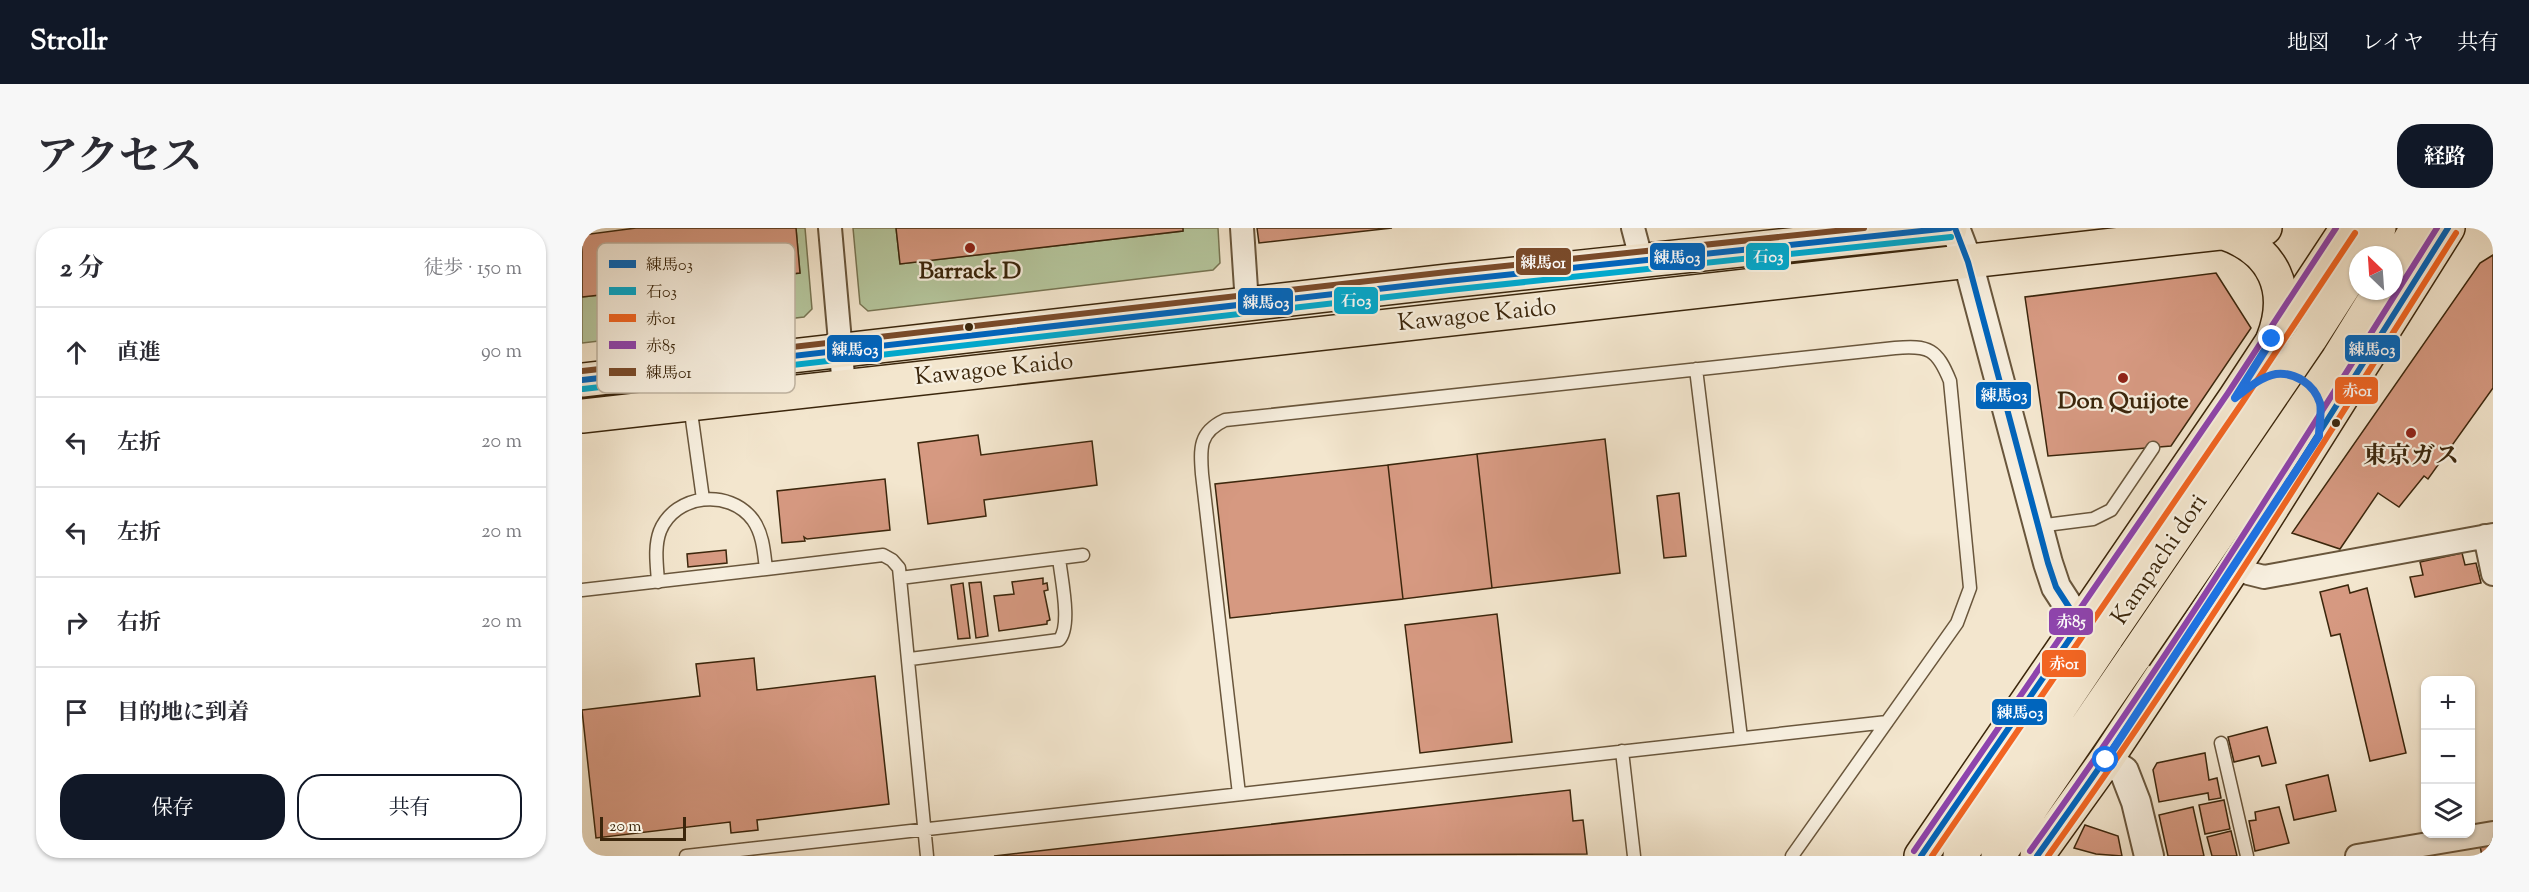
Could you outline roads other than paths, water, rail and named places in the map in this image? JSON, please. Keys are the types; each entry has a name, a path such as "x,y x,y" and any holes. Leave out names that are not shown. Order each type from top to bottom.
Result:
{"main road":[{"name":"Kawagoe Kaido","path":"795,355 1950,228"},
{"name":"Kawagoe Kaido","path":"795,392 2265,228"},
{"path":"1922,856 2093,631 2272,339 2347,228"},
{"path":"2368,246 2379,228"},
{"path":"2403,252 2417,228"},
{"path":"2037,856 2106,760 2235,565 2319,436 2448,228"},
{"path":"2224,233 2254,248 2273,271 2278,283 2282,311 2272,339"},
{"name":"Kampachi dori","path":"1959,856 2093,631 2310,339 2349,278"},
{"name":"Kampachi dori","path":"1998,856 2338,359 2374,300"},
{"path":"2235,398 2254,383 2276,374 2299,378 2311,386 2320,404 2319,436"},
{"name":"Kawagoe Kaido","path":"582,380 597,378"},
{"name":"Kawagoe Kaido","path":"582,416 786,393"}],"street":[{"path":"830,228 844,387"},
{"path":"1242,228 1247,304"},
{"path":"1633,228 1642,262"},
{"path":"1955,228 1968,262 2056,586 2093,631"},
{"path":"2235,565 2248,573 2264,577 2489,535 2493,574"},
{"path":"2106,760 2124,771 2136,802 2149,856"},
{"path":"2357,856 2493,833"}],"lane":[{"path":"1239,794 1200,449 1211,426 1225,420 1914,346 1926,347 1944,367 1950,381 1970,588 1957,622 1792,856"},
{"path":"1696,369 1742,738"},
{"path":"690,403 703,499"},
{"path":"2038,526 2102,516 2116,504 2153,448"},
{"path":"658,582 657,546 661,530 678,509 703,499 730,502 752,519 760,533 766,569"},
{"path":"582,590 883,555 892,560 899,568 927,856"},
{"path":"900,578 1083,555"},
{"path":"909,659 1059,640 1065,634 1066,622 1059,558"},
{"path":"686,856 1887,722"},
{"path":"2221,743 2247,856"},
{"path":"1622,752 1634,856"}],"place":[{"name":"Barrack D","path":"970,248"},
{"name":"Don Quijote","path":"2123,378"},
{"name":"東京ガス","path":"2411,433"}]}
